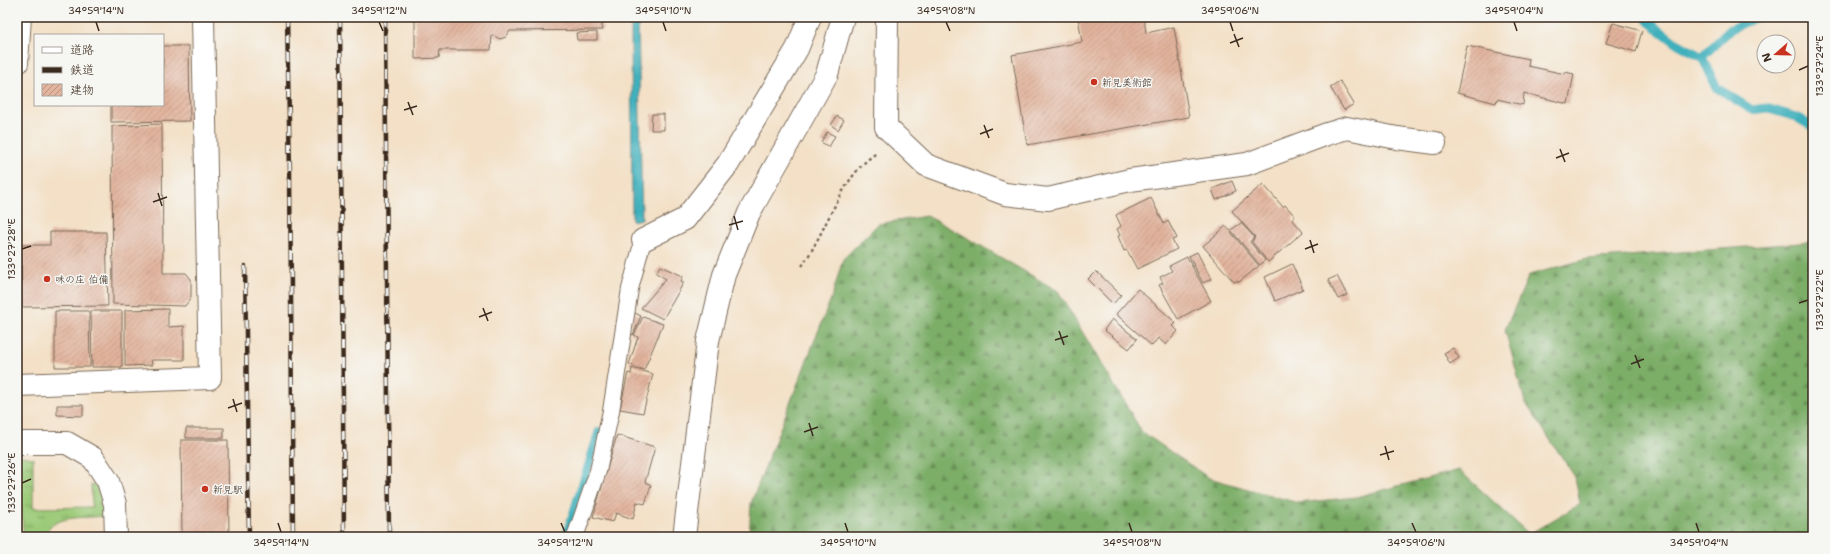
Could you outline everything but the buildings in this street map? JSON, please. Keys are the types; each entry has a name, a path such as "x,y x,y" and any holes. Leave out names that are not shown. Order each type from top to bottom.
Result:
{"street":[{"path":"17,63 20,17"},
{"path":"17,385 210,378 203,17"},
{"path":"643,240 685,219 728,164 797,49 810,17"},
{"path":"684,537 708,341 724,275 749,212 827,74 843,17"},
{"path":"887,17 886,127 926,165 1005,194 1048,199 1130,180 1247,164 1347,128 1397,138 1435,143"},
{"path":"17,443 67,443 93,458 108,481 115,504 116,537"}],"lane":[{"path":"576,537 598,471 611,411 630,289 643,240"}],"path":[{"path":"802,266 813,250 849,180 866,160 901,141"}],"green space":[{"path":"927,216 961,234 1058,291 1142,432 1209,478 1298,503 1356,497 1459,470 1529,534 1580,504 1575,477 1525,402 1505,330 1529,275 1587,259 1813,242 1813,537 749,537 751,503 832,296 843,259 878,224"},
{"path":"22,456 33,458 33,508 92,507 91,485 94,484 103,498 106,514 103,516 61,521 47,529 42,537 24,537 17,463 18,458"}],"water":[{"path":"631,17 638,17 642,219 632,221"}],"waterway":[{"path":"1645,17 1649,22 1675,42 1702,57 1717,88 1752,110 1766,108 1796,117 1813,127"},
{"path":"1702,57 1731,29 1757,17"},
{"path":"566,537 599,432"}],"railway":[{"path":"287,17 293,537"},
{"path":"340,17 344,537"},
{"path":"385,17 389,537"},
{"path":"245,266 249,537"}],"place":[{"name":"新見美術館","path":"1094,82"},
{"name":"味の庄 伯備","path":"47,279"},
{"name":"新見駅","path":"205,489"}]}
